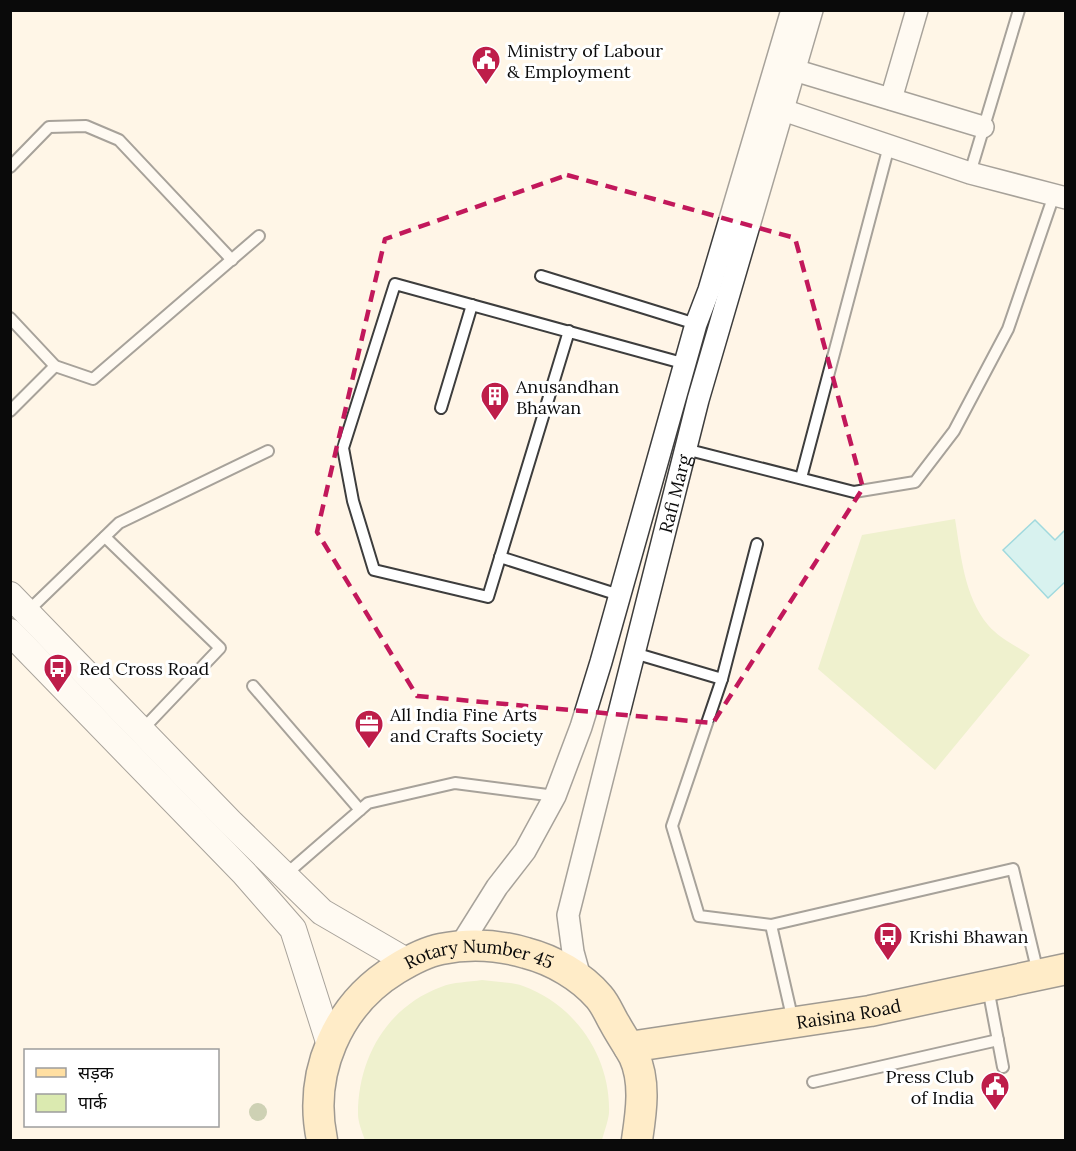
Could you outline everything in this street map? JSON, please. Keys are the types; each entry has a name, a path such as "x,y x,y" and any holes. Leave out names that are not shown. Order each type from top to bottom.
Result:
{"main road":[{"name":"Rotary Number 45","path":"322,1140 318,1098 322,1071 330,1045 343,1019 361,996 383,977 408,962 440,949 486,945 512,948 560,966 600,998 634,1057 640,1082 642,1108 637,1140"},
{"name":"Raisina Road","path":"629,1047 870,1011 1052,971"}],"street":[{"name":"Rafi Marg","path":"460,946 497,887 525,851 555,796 581,727 696,324 709,290 792,10"},
{"name":"Rafi Marg","path":"581,981 573,952 568,915 698,400 812,10"},
{"path":"891,99 917,10"},
{"path":"794,70 983,127"},
{"path":"783,110 970,173 1060,196"},
{"path":"19,604 230,822 322,912 408,962"},
{"path":"10,632 244,873 293,929 330,1045"}],"lane":[{"path":"970,173 1019,10"},
{"path":"10,167 49,127 86,126 119,140 232,260"},
{"path":"801,478 889,146"},
{"path":"685,449 854,492 915,482 954,431 1008,329 1060,196"},
{"path":"10,318 55,366 93,379 259,236"},
{"path":"541,276 696,324"},
{"path":"569,331 488,597 374,570 353,501 343,448 395,284 569,331 686,364"},
{"path":"441,408 472,305"},
{"path":"10,411 55,366"},
{"path":"19,604 105,537 119,523 268,451"},
{"path":"105,537 220,648 142,730"},
{"path":"757,543 722,680 672,826 699,916 771,925 1013,868 1052,971"},
{"path":"500,557 619,596"},
{"path":"634,653 722,680"},
{"path":"253,687 360,810"},
{"path":"285,875 368,803 455,783 555,796"},
{"path":"771,925 794,1023"},
{"path":"988,985 1003,1067"},
{"path":"813,1082 998,1040"}],"highlighted area":[{"path":"567,175 795,238 863,488 713,723 417,696 317,532 385,239"}],"green space":[{"path":"955,519 965,575 980,614 997,634 1030,655 935,770 818,669 862,535"},
{"path":"482,980 523,986 542,995 559,1006 587,1036 604,1073 608,1093 609,1113 602,1140 365,1140 358,1117 359,1093 363,1073 379,1037 405,1007 422,996 446,985"}],"water":[{"path":"1035,520 1055,540 1065,530 1065,582 1048,598 1003,550"}],"place":[{"name":"Ministry of Labour & Employment","path":"486,86"},
{"name":"Anusandhan Bhawan","path":"495,422"},
{"name":"Red Cross Road","path":"58,694"},
{"name":"All India Fine Arts and Crafts Society","path":"369,750"},
{"name":"Krishi Bhawan","path":"888,962"},
{"name":"Press Club of India","path":"995,1112"}]}
